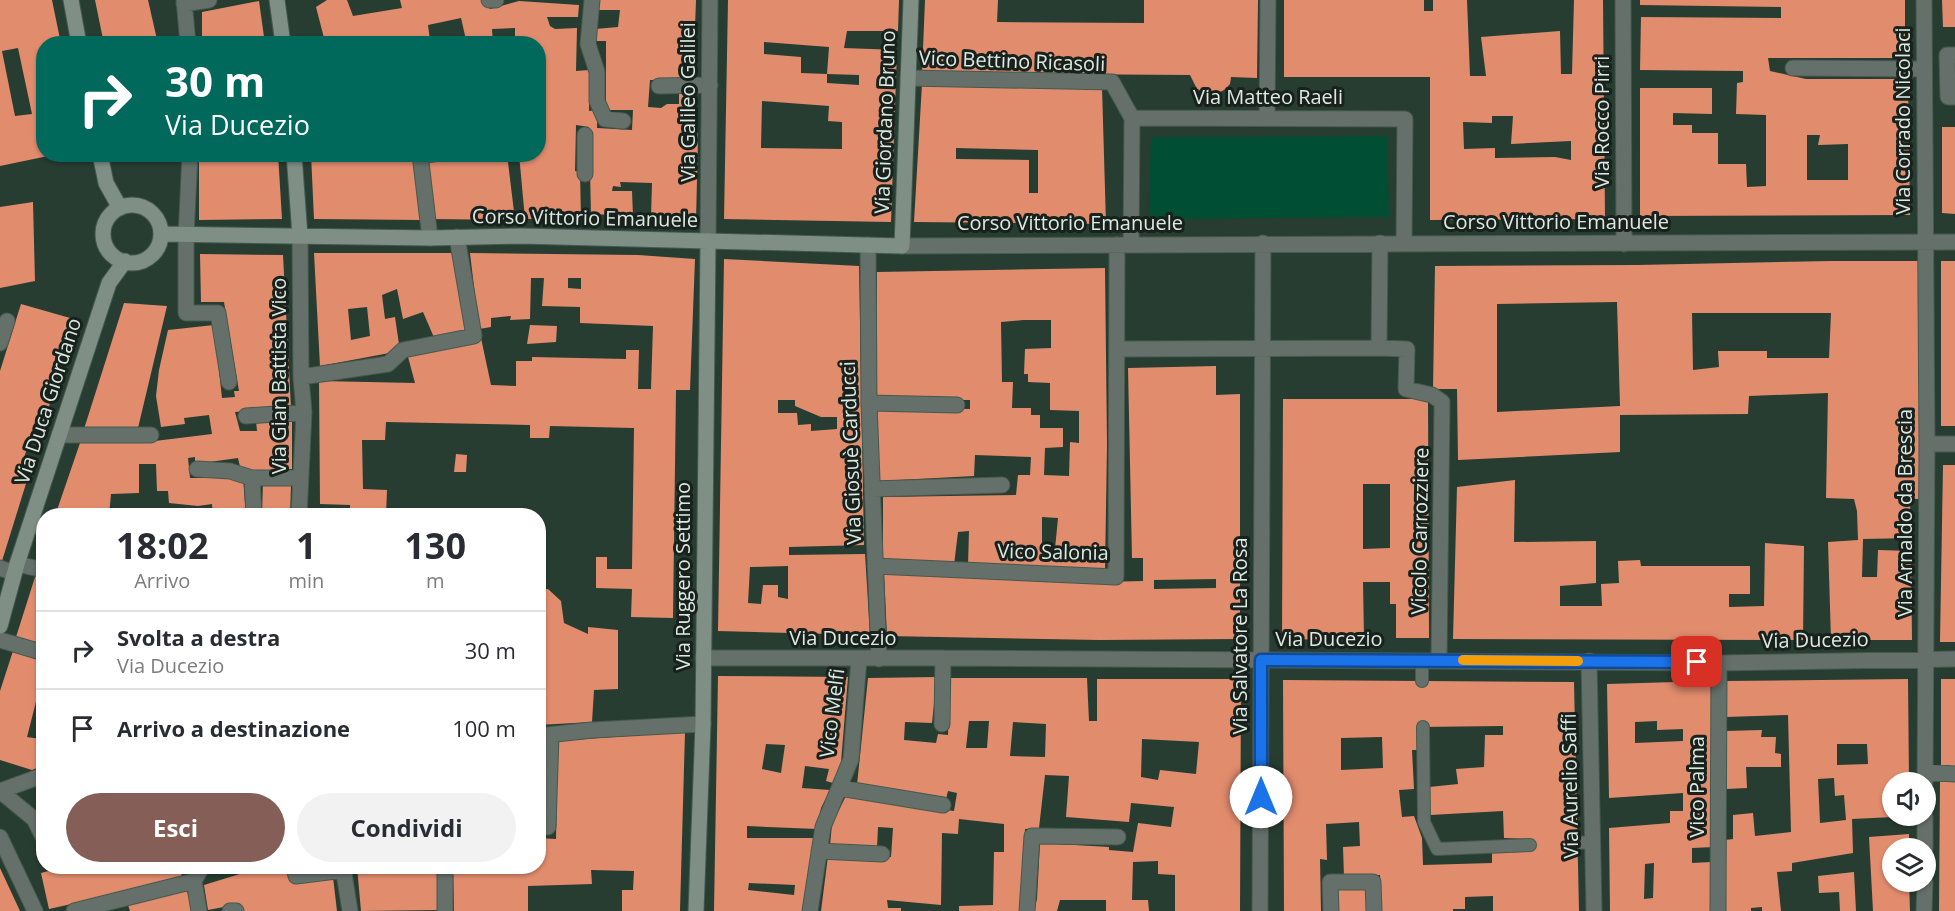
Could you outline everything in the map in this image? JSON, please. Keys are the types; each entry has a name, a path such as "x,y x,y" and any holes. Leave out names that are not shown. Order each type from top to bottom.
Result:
{"street":[{"path":"70,0 77,36"},
{"path":"187,36 184,2 209,0"},
{"path":"276,0 282,36"},
{"path":"489,0 496,0"},
{"path":"591,0 588,44 597,72 597,101 604,119 623,121"},
{"name":"Via Galileo Galilei","path":"708,241 710,0"},
{"name":"Via Giordano Bruno","path":"902,246 911,0"},
{"path":"1267,118 1268,0"},
{"name":"Via Rocco Pirri","path":"1623,0 1624,244"},
{"name":"Via Corrado Nicolaci","path":"1924,0 1924,242"},
{"path":"1955,55 1947,55 1948,97 1955,97"},
{"path":"1793,68 1923,69"},
{"name":"Vico Bettino Ricasoli","path":"908,78 1112,82 1132,118"},
{"path":"659,86 710,85"},
{"path":"1132,118 1117,349 1379,348 1380,243"},
{"name":"Via Matteo Raeli","path":"1132,118 1405,119 1404,243"},
{"path":"585,135 585,174"},
{"path":"102,162 106,183 120,208"},
{"path":"190,162 186,236 194,313 218,313 228,382"},
{"path":"295,162 300,236"},
{"path":"421,162 430,238"},
{"path":"130,205 141,206 150,211 156,218 161,234 156,250 149,257 135,263 115,257 108,250 104,241 106,222 112,213 130,205"},
{"name":"Corso Vittorio Emanuele","path":"161,234 430,238 521,236 902,246 1955,242"},
{"name":"Via Gian Battista Vico","path":"299,508 304,412 301,376 300,236"},
{"path":"301,376 388,364 403,350 474,336 457,237"},
{"name":"Via Ruggero Settimo","path":"696,911 703,724 708,241"},
{"name":"Via Arnaldo da Brescia","path":"1924,242 1927,444 1925,772"},
{"name":"Via Salvatore La Rosa","path":"1260,911 1263,243"},
{"name":"Via Giosuè Carducci","path":"868,245 869,403 879,659"},
{"name":"Via Duca Giordano","path":"0,626 10,568 59,435 109,284 125,261"},
{"path":"0,344 7,321"},
{"name":"Vicolo Carrozziere","path":"1379,348 1407,349 1406,389 1432,395 1442,402 1439,660"},
{"name":"Vico Salonia","path":"875,566 1116,577 1117,349"},
{"path":"869,403 957,405"},
{"path":"246,416 304,412"},
{"path":"59,435 151,435"},
{"path":"1927,444 1955,444"},
{"path":"197,470 230,471 252,478 300,478"},
{"path":"252,478 254,508"},
{"path":"872,489 1002,485"},
{"path":"10,568 36,570"},
{"path":"0,640 36,651"},
{"name":"Via Ducezio","path":"703,658 1719,663 1955,659"},
{"path":"942,724 943,658"},
{"name":"Vico Melfi","path":"810,911 823,827 851,759 859,659"},
{"name":"Via Aurelio Saffi","path":"1588,661 1585,842 1594,911"},
{"name":"Vico Palma","path":"1718,911 1719,663"},
{"path":"546,735 703,724"},
{"path":"546,766 548,827 546,827"},
{"path":"1936,777 1955,774"},
{"path":"0,791 36,778"},
{"path":"840,788 943,805"},
{"path":"0,791 36,815"},
{"path":"1027,911 1032,836 1118,837"},
{"path":"0,837 35,911"},
{"path":"819,851 882,854"},
{"path":"198,874 194,881 199,911"},
{"path":"296,874 296,876 309,874"},
{"path":"344,874 350,911"},
{"path":"445,874 445,911"},
{"path":"76,911 122,906 194,881"},
{"path":"1330,911 1330,882 1373,882 1374,911"},
{"path":"1924,892 1924,911"},
{"path":"230,911 236,911"}],"lane":[{"path":"1422,660 1422,681"},
{"path":"1423,727 1424,822 1437,849 1530,845"}],"green space":[{"path":"1387,136 1389,217 1149,219 1151,137"}],"building":[{"path":"0,0 52,0 59,36 36,36 36,158 0,166","holes":["18,48 32,114 15,116 2,51"]},
{"path":"95,0 148,0 156,36 102,36"},
{"path":"327,0 347,0 353,16 402,8 400,0 482,0 490,9 519,1 579,5 578,17 547,17 550,26 555,29 577,28 576,71 589,70 589,111 597,110 597,128 632,130 633,110 606,110 606,41 594,41 595,29 618,27 620,10 597,10 599,0 696,0 693,81 650,80 648,107 661,108 667,104 679,104 679,89 694,90 698,138 696,220 651,217 652,183 620,182 621,187 613,186 612,191 632,191 633,216 591,214 589,127 576,125 575,171 580,172 581,219 525,219 520,162 546,162 546,36 515,36 515,28 492,29 492,36 465,36 461,18 428,25 429,36 323,36 316,7"},
{"path":"728,0 899,0 898,31 847,31 844,48 897,50 891,222 724,219","holes":["764,42 829,47 827,74 801,73 801,57 764,54","827,74 859,75 859,85 827,83","762,101 829,106 828,121 842,122 842,149 761,148"]},
{"path":"925,0 998,0 997,22 1144,23 1144,0 1258,0 1257,78 1231,77 1230,84 1224,90 1210,94 1197,89 1190,75 922,73"},
{"path":"1284,0 1424,0 1424,11 1433,11 1433,0 1467,0 1470,76 1486,76 1481,37 1560,31 1561,74 1572,74 1574,0 1603,0 1605,219 1430,220 1430,77 1284,77","holes":["1492,116 1513,116 1511,144 1571,141 1571,160 1555,157 1495,158 1495,148 1464,149 1463,122 1492,123"]},
{"path":"1640,0 1905,0 1905,58 1768,58 1770,71 1806,79 1908,79 1910,215 1640,216 1640,88 1712,88 1712,114 1673,113 1673,125 1692,125 1692,133 1718,133 1718,164 1746,164 1747,187 1766,186 1766,115 1736,114 1737,83 1743,82 1743,71 1640,70 1641,17 1781,18 1781,7 1640,5","holes":["1807,135 1820,135 1818,145 1848,144 1848,180 1807,180"]},
{"path":"1942,0 1955,0 1955,27 1943,27"},
{"path":"259,1 264,36 202,36 202,12"},
{"path":"922,84 1102,87 1106,224 914,222","holes":["956,148 1038,150 1038,193 1029,193 1029,160 956,159"]},
{"path":"1942,127 1955,127 1955,214 1942,213"},
{"path":"199,162 278,162 282,219 199,220"},
{"path":"311,162 415,162 423,220 314,219"},
{"path":"508,162 515,220 433,219 426,163"},
{"path":"33,202 35,281 0,288 0,207"},
{"path":"314,253 453,253 466,336 436,342 423,312 403,319 397,289 382,295 385,319 395,317 400,351 320,366","holes":["367,307 370,336 351,340 348,309"]},
{"path":"470,253 638,255 695,259 690,390 676,390 673,618 631,617 632,589 596,588 596,557 607,557 607,569 632,569 634,428 550,426 549,438 530,438 530,425 386,422 385,440 362,440 363,489 387,490 386,508 350,508 350,505 320,504 319,381 415,383 407,353 481,338 491,385 516,386 516,361 532,361 532,357 626,359 626,350 639,350 638,389 651,389 653,326 580,323 580,307 542,306 544,278 531,278 530,319 510,320 511,316 491,318 491,327 479,329","holes":["568,278 581,278 581,289 568,288"]},
{"path":"200,254 283,255 291,408 235,412 240,431 257,431 256,420 292,418 292,469 241,471 238,458 195,464 195,457 188,458 190,478 243,478 245,508 212,508 212,504 198,506 169,503 168,491 157,491 156,464 139,464 139,493 111,494 110,508 58,508 80,443 155,441 212,434 209,415 184,418 185,424 161,427 156,396 168,330 214,325 222,398 235,397 234,391 239,391 224,302 201,302"},
{"path":"724,259 859,266 864,545 789,547 789,555 865,554 870,635 718,631","holes":["778,400 795,400 795,406 821,417 837,417 837,429 811,431 811,424 798,425 797,413 778,413","788,566 788,599 778,597 778,585 763,585 761,604 748,603 750,567"]},
{"path":"1919,261 1920,499 1910,499 1911,538 1863,539 1862,577 1877,577 1878,550 1911,551 1912,640 1831,640 1828,542 1858,540 1857,511 1854,499 1826,498 1828,393 1749,396 1748,414 1620,415 1620,452 1458,460 1457,389 1433,389 1435,266","holes":["1617,302 1620,406 1497,412 1497,304","1692,313 1831,313 1829,358 1767,358 1767,351 1718,351 1719,367 1693,370"]},
{"path":"1941,261 1955,261 1955,426 1941,426"},
{"path":"1105,268 1107,444 1105,571 968,565 969,531 958,532 954,565 883,561 883,497 1016,495 1018,475 1030,475 1031,457 975,455 974,476 879,481 877,407 970,409 970,400 876,400 877,272","holes":["1051,320 1051,348 1025,349 1024,374 1028,374 1028,382 1050,383 1050,410 1079,411 1079,443 1070,442 1069,476 1044,475 1045,448 1063,447 1063,428 1040,428 1040,415 1031,415 1031,408 1012,408 1013,382 1002,382 1001,322","1042,517 1058,518 1055,549 1042,549"]},
{"path":"124,303 167,306 138,428 84,429"},
{"path":"21,304 77,320 43,425 35,422 24,458 33,461 2,561 0,561 0,371"},
{"path":"530,325 557,326 556,342 527,344"},
{"path":"1216,366 1216,395 1240,394 1240,639 1100,640 887,636 884,573 1102,582 1143,581 1143,558 1132,558 1128,368","holes":["1216,579 1216,588 1154,589 1154,580"]},
{"path":"1283,399 1428,399 1429,638 1396,638 1396,604 1390,604 1390,582 1363,582 1364,638 1282,640","holes":["1363,484 1390,484 1390,548 1363,549"]},
{"path":"456,454 467,455 466,472 454,472"},
{"path":"1943,465 1955,465 1955,642 1940,642"},
{"path":"1515,480 1514,542 1596,541 1596,583 1560,586 1560,606 1602,606 1601,584 1619,583 1618,561 1640,560 1641,566 1750,566 1750,594 1729,594 1729,607 1764,606 1765,543 1804,546 1803,640 1453,639 1457,487"},
{"path":"263,482 291,485 290,508 262,508"},
{"path":"36,574 36,643 16,637"},
{"path":"546,589 561,601 564,623 588,634 588,627 618,630 618,689 594,690 592,722 546,725"},
{"path":"13,651 36,657 36,702 27,737 36,738 36,768 32,770 0,760 0,691"},
{"path":"718,676 848,677 841,762 833,783 826,781 829,769 805,766 802,788 830,790 821,808 817,829 747,826 747,838 814,838 802,911 714,911","holes":["766,744 785,745 781,773 762,769","749,883 795,885 794,895 748,890"]},
{"path":"938,677 938,704 934,704 932,723 905,722 904,740 936,743 938,734 948,735 950,678 1087,678 1089,721 1097,721 1097,679 1241,679 1240,911 1175,911 1175,875 1158,874 1158,861 1133,862 1132,900 1148,900 1149,911 1106,911 1106,900 1060,900 1057,911 1034,911 1037,899 1040,843 1109,847 1109,850 1133,852 1138,823 1171,827 1174,807 1131,803 1129,822 1066,817 1069,776 1045,775 1039,828 1025,829 1021,911 959,911 959,906 993,905 994,852 1004,852 1004,824 959,819 958,834 942,833 941,905 887,900 888,908 901,908 901,911 821,911 828,856 891,857 893,828 878,827 877,848 830,846 832,824 846,796 954,811 957,793 948,791 946,799 857,785 868,678","holes":["969,721 989,721 987,748 966,748","1013,722 1046,724 1045,757 1010,756","1142,739 1199,742 1196,774 1160,770 1158,780 1141,777"]},
{"path":"1908,679 1909,772 1882,772 1882,818 1852,819 1853,853 1792,863 1792,871 1777,872 1781,911 1762,911 1762,907 1751,908 1751,911 1725,911 1725,840 1733,839 1733,815 1753,813 1755,836 1791,832 1788,715 1725,717 1725,681","holes":["1837,744 1867,744 1868,764 1837,765","1834,778 1835,796 1844,795 1846,820 1820,823 1818,779"]},
{"path":"1941,679 1955,679 1955,768 1941,768"},
{"path":"1283,680 1574,682 1579,911 1493,911 1493,896 1465,897 1465,909 1453,909 1453,911 1381,911 1380,875 1344,877 1343,847 1360,846 1359,822 1326,824 1327,860 1320,859 1321,911 1284,911","holes":["1503,726 1503,735 1485,735 1484,767 1456,769 1458,784 1429,787 1430,815 1503,811 1504,838 1530,839 1530,851 1492,852 1492,863 1423,865 1422,838 1414,816 1402,817 1399,790 1414,789 1412,750 1419,750 1418,727","1382,737 1383,768 1341,770 1341,738"]},
{"path":"1711,681 1714,847 1692,848 1692,863 1711,862 1711,911 1610,911 1609,828 1670,823 1670,811 1683,811 1683,793 1609,798 1607,684","holes":["1657,721 1657,730 1683,729 1683,741 1635,743 1635,722","1654,863 1653,898 1644,899 1645,864"]},
{"path":"1762,730 1761,737 1776,737 1775,753 1781,754 1781,767 1746,767 1747,788 1726,789 1726,731"},
{"path":"685,732 680,911 622,911 622,890 633,890 634,871 591,870 592,884 528,886 528,911 454,911 453,874 546,874 546,838 556,839 558,741"},
{"path":"1940,780 1955,780 1955,911 1939,911"},
{"path":"1909,834 1909,838 1882,838 1882,892 1909,892 1910,911 1873,911 1869,837"},
{"path":"0,868 13,896 20,911 0,911"},
{"path":"1854,872 1856,911 1840,911 1839,892 1819,893 1818,876"},
{"path":"41,874 181,874 183,879 49,909"},
{"path":"240,874 320,874 333,877 337,911 242,911 229,906 208,910 204,885"},
{"path":"358,874 437,874 438,910 361,911"},
{"path":"186,888 193,911 130,911 128,905"},
{"path":"1338,889 1368,889 1368,911 1338,911"}],"slow traffic":[{"path":"1463,660 1578,661"}],"route":[{"path":"1261,797 1261,660 1697,662"}]}
